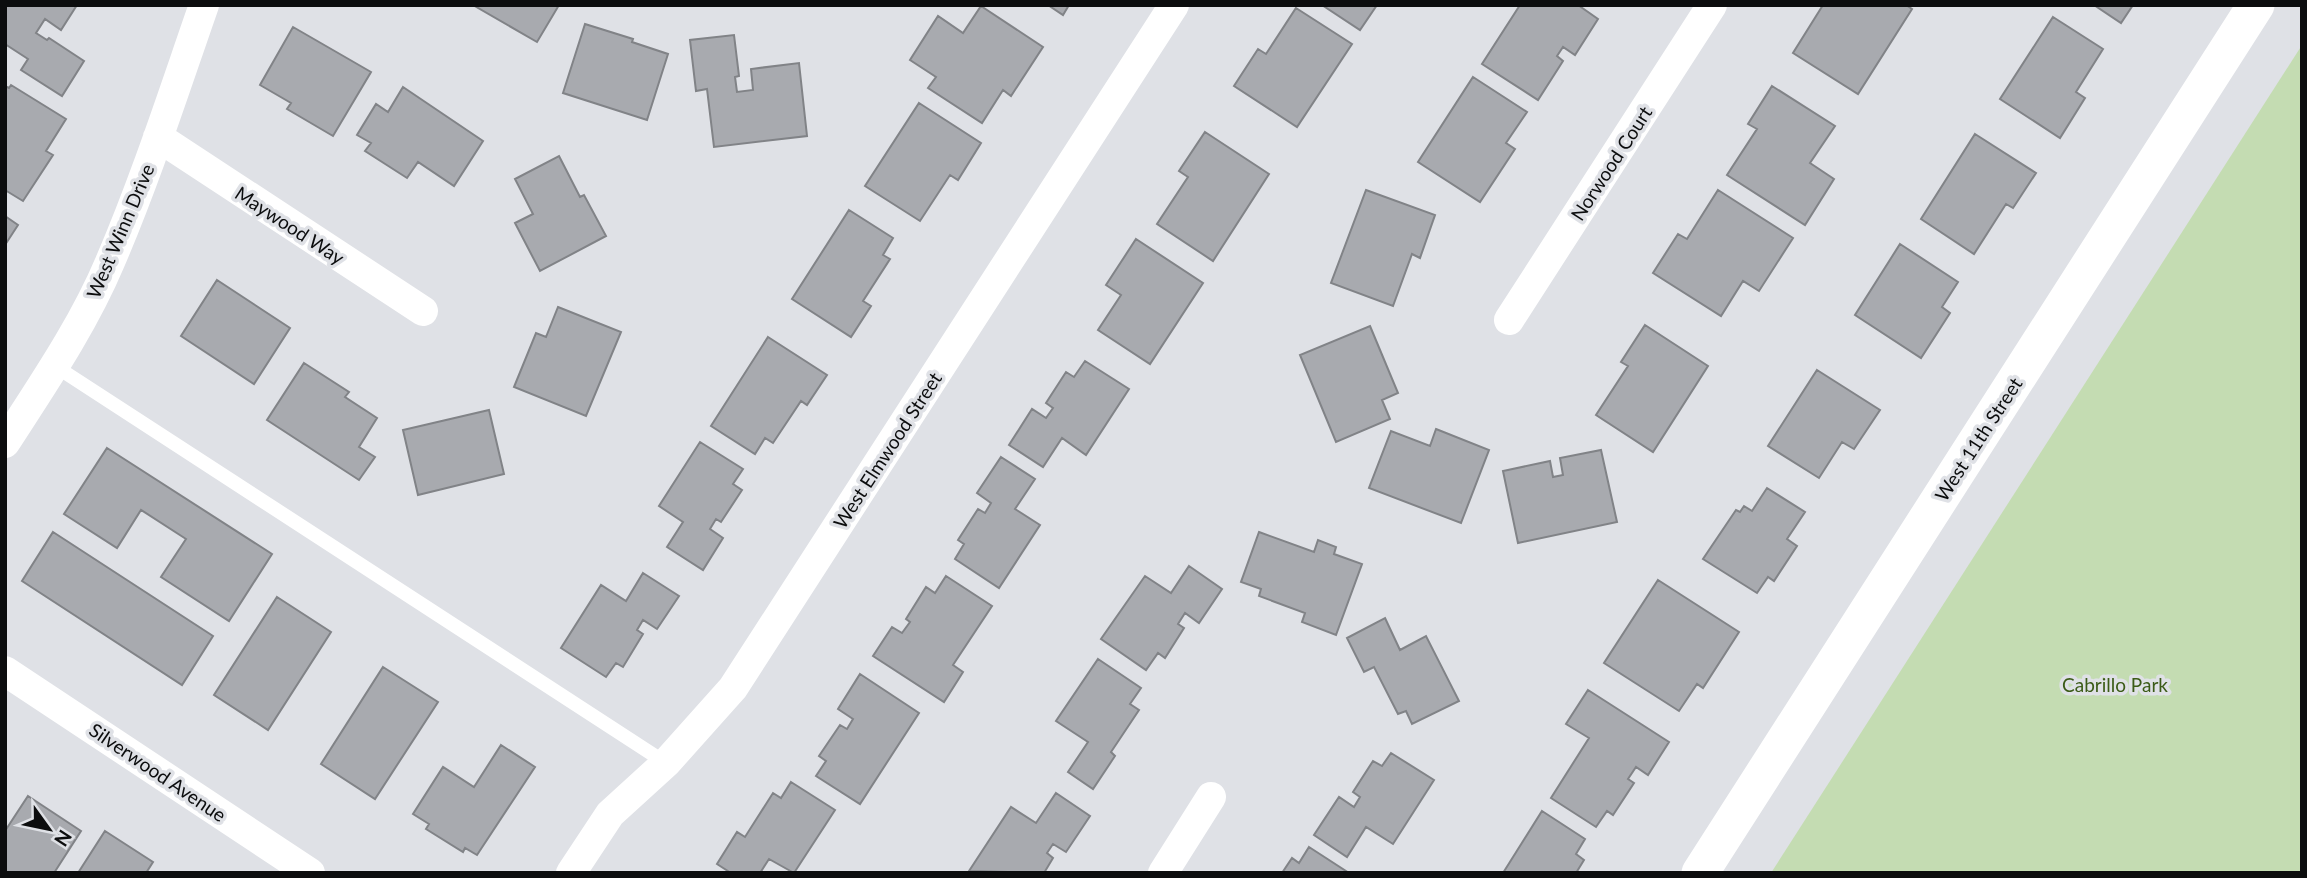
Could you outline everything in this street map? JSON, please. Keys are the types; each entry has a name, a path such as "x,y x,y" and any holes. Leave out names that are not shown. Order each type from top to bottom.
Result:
{"street":[{"name":"West Winn Drive","path":"5,443 55,366 110,264 204,5"},
{"name":"West Elmwood Street","path":"571,873 610,814 666,763 733,688 1174,5"},
{"name":"Norwood Court","path":"1509,320 1712,5"},
{"name":"West 11th Street","path":"1700,873 2256,5"},
{"name":"Maywood Way","path":"158,137 423,311"},
{"name":"Silverwood Avenue","path":"5,671 310,873"},
{"path":"1163,873 1211,797"}],"lane":[{"path":"55,366 666,763"}],"green space":[{"name":"Cabrillo Park","path":"2302,45 2302,873 1771,873"}],"building":[{"path":"5,5 77,5 61,30 45,19 36,33 47,40 49,38 84,61 62,96 21,70 28,59 5,44"},
{"path":"473,5 559,5 537,42"},
{"path":"1048,5 1069,5 1063,15"},
{"path":"1322,5 1377,5 1360,30"},
{"path":"1520,5 1578,5 1598,19 1575,55 1563,47 1557,56 1563,61 1538,100 1482,64"},
{"path":"1823,5 1906,5 1912,9 1858,94 1793,53"},
{"path":"2094,5 2133,5 2121,23"},
{"path":"981,6 1043,47 1011,96 1003,90 982,123 928,88 936,77 910,60 938,16 963,33"},
{"path":"1296,8 1352,44 1297,127 1234,86 1258,49 1266,54"},
{"path":"2053,17 2103,49 2076,92 2085,98 2060,138 2000,99"},
{"path":"585,24 633,39 632,42 668,54 647,120 563,93"},
{"path":"293,27 371,72 333,136 287,109 291,103 260,85"},
{"path":"734,35 739,76 735,77 737,92 753,90 751,69 799,63 807,136 714,147 707,89 696,91 690,40"},
{"path":"1473,77 1527,112 1506,143 1515,149 1480,202 1418,162"},
{"path":"11,85 66,119 46,151 53,155 23,201 5,190 5,86 9,88"},
{"path":"1772,86 1835,126 1810,163 1834,179 1805,225 1727,175 1757,129 1748,124"},
{"path":"403,87 483,141 454,186 418,162 407,178 365,151 371,143 357,135 376,104 388,112"},
{"path":"919,103 981,143 958,180 950,175 920,221 865,186"},
{"path":"1205,132 1269,174 1213,261 1157,224 1188,177 1179,171"},
{"path":"1975,134 2036,173 2013,208 2006,204 1974,254 1921,219"},
{"path":"559,156 580,197 584,195 606,236 540,271 515,223 533,214 515,179"},
{"path":"1366,190 1435,215 1420,258 1412,254 1393,306 1331,283"},
{"path":"1718,190 1793,238 1759,291 1743,281 1721,316 1653,273 1678,234 1687,239"},
{"path":"849,210 893,238 883,255 890,259 863,301 871,306 851,337 792,299"},
{"path":"5,216 18,225 5,245"},
{"path":"1136,239 1203,283 1150,364 1098,330 1121,295 1106,285"},
{"path":"1900,244 1958,282 1942,307 1950,313 1921,358 1855,315"},
{"path":"217,280 290,328 254,384 181,336"},
{"path":"558,307 621,332 586,416 514,387 536,333 546,337"},
{"path":"1645,325 1708,366 1653,452 1596,415 1628,366 1621,362"},
{"path":"1370,326 1398,393 1382,400 1390,419 1336,442 1300,355"},
{"path":"768,337 827,375 807,405 801,401 773,443 765,438 755,454 711,426"},
{"path":"1085,361 1129,389 1086,455 1062,438 1043,467 1009,445 1032,409 1046,418 1053,408 1046,403 1066,372 1074,377"},
{"path":"304,363 349,392 345,397 377,418 359,447 375,457 359,480 267,420"},
{"path":"1817,370 1880,410 1854,449 1842,442 1819,478 1768,446"},
{"path":"489,410 504,474 418,495 403,430"},
{"path":"1436,429 1489,450 1461,523 1369,488 1391,431 1430,446"},
{"path":"700,442 743,469 733,484 742,490 721,522 716,519 710,529 723,538 703,570 667,547 683,522 659,506"},
{"path":"107,448 272,554 229,621 161,577 186,539 141,510 117,548 64,514"},
{"path":"1601,450 1617,522 1518,543 1503,471 1550,461 1553,477 1563,475 1560,458"},
{"path":"1001,457 1035,479 1015,509 1040,525 999,588 955,559 964,544 958,540 978,509 985,513 991,503 977,493"},
{"path":"1767,488 1805,512 1787,539 1797,546 1774,581 1768,577 1757,593 1703,559 1736,510 1740,512 1744,506 1752,511"},
{"path":"53,532 213,636 182,685 22,581"},
{"path":"1259,532 1314,552 1318,540 1336,547 1334,554 1362,564 1336,635 1302,622 1305,613 1259,596 1261,589 1241,582"},
{"path":"1189,566 1222,589 1199,623 1185,613 1178,624 1184,628 1165,658 1158,653 1146,670 1101,639 1145,576 1171,593"},
{"path":"643,573 679,596 657,629 643,620 637,630 643,634 623,667 616,663 606,677 561,648 601,585 626,601"},
{"path":"946,576 992,606 953,665 963,672 944,702 873,656 892,627 902,633 910,622 906,619 926,587 935,593"},
{"path":"1658,580 1739,632 1703,688 1697,684 1679,711 1604,663"},
{"path":"277,597 331,632 268,730 214,695"},
{"path":"1385,618 1400,650 1426,636 1459,701 1412,724 1406,711 1398,714 1374,667 1364,672 1347,638"},
{"path":"1098,659 1141,688 1130,704 1139,710 1111,752 1115,756 1093,789 1068,772 1088,742 1056,721"},
{"path":"383,667 438,702 375,799 321,764"},
{"path":"860,674 919,713 860,804 816,776 826,761 819,756 840,725 847,729 853,719 838,709"},
{"path":"1588,690 1669,742 1648,775 1636,767 1628,779 1634,783 1613,815 1607,811 1596,827 1551,798 1589,738 1566,724"},
{"path":"501,745 535,767 477,855 465,848 463,852 426,829 429,824 413,814 443,767 474,787"},
{"path":"1391,753 1434,780 1393,844 1366,827 1347,857 1314,835 1339,797 1354,807 1360,797 1353,792 1373,761 1382,766"},
{"path":"791,782 835,810 794,873 769,859 760,873 731,873 717,864 737,832 745,837 773,793 781,798"},
{"path":"1056,793 1090,816 1066,852 1053,844 1047,853 1053,858 1044,873 969,871 1011,807 1036,823"},
{"path":"28,796 81,831 54,873 5,873 5,831"},
{"path":"1542,811 1585,839 1576,854 1584,860 1576,873 1503,873"},
{"path":"105,831 153,862 146,873 78,873"},
{"path":"1309,847 1349,873 1282,873 1292,858 1299,863"}]}
